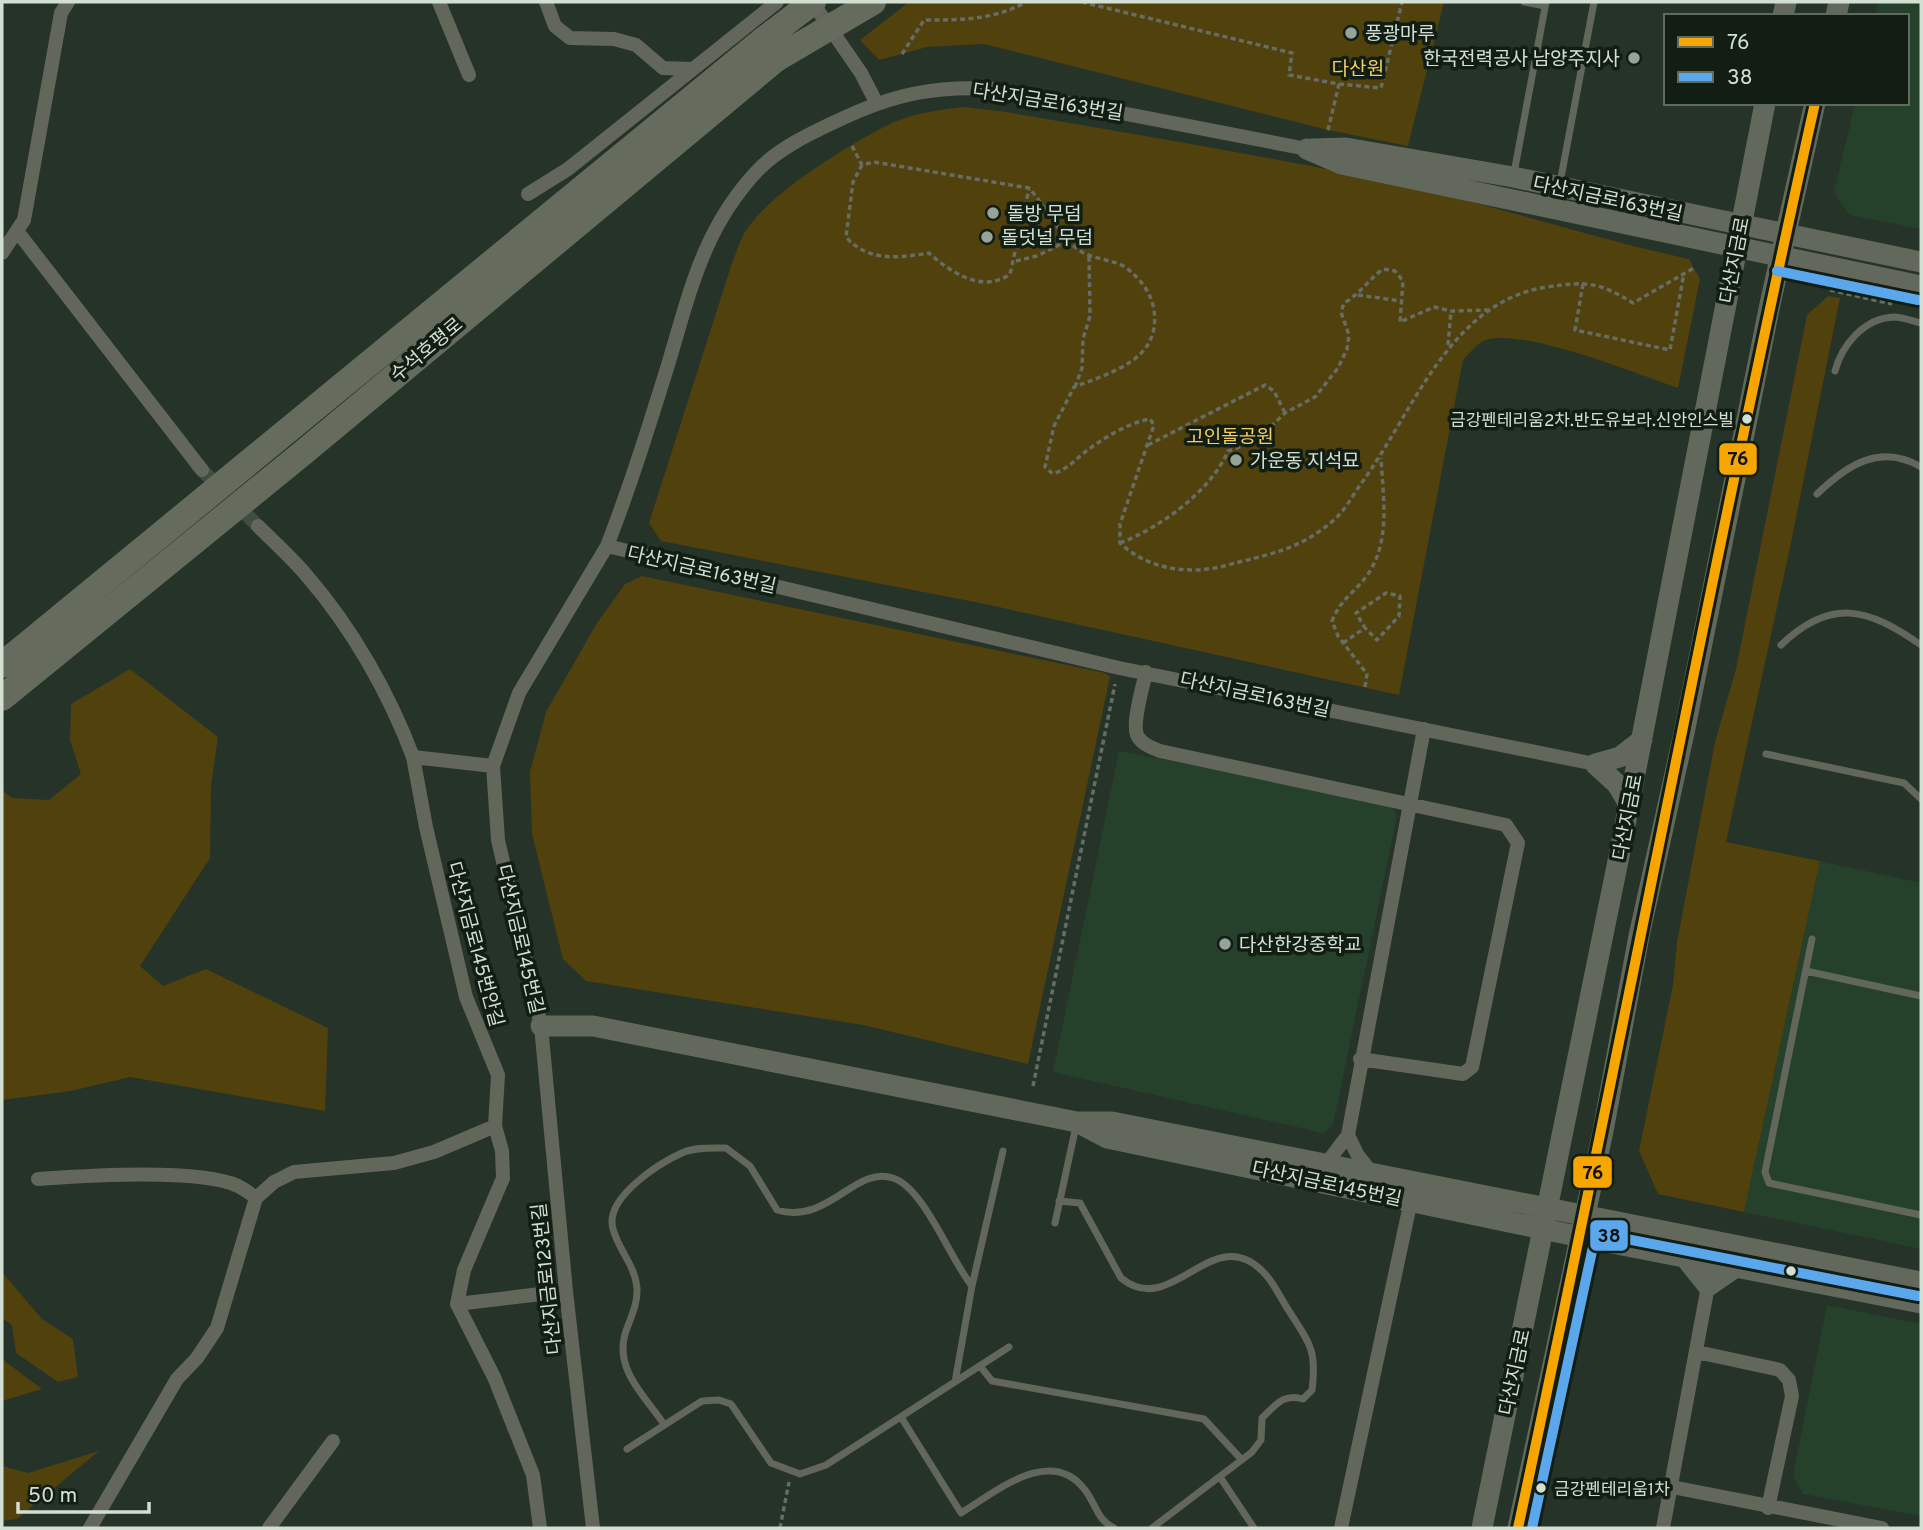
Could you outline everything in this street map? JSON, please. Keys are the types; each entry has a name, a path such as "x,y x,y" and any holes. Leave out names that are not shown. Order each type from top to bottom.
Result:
{"highway":[{"name":"수석호평로","path":"2,698 304,452 770,49 813,2"},
{"name":"수석호평로","path":"2,665 770,49 852,2"},
{"path":"770,49 873,2"}],"street":[{"path":"2,253 24,220 61,13 68,2"},
{"path":"439,2 469,75"},
{"path":"546,2 552,22 565,35 614,39 636,45 663,68 693,69"},
{"path":"528,194 568,169 777,2"},
{"path":"813,2 861,73 876,103"},
{"name":"다산지금로163번길","path":"1595,764 1119,668 607,546 632,480 700,257 722,214 759,168 805,136 876,103 915,92 953,86 997,89 1307,149 1342,164 1921,286"},
{"name":"다산지금로","path":"1482,1528 1642,740 1765,105"},
{"name":"다산지금로","path":"1518,1528 1583,1227 1639,936 1780,257 1815,105"},
{"name":"다산지금로163번길","path":"1307,149 1346,148 1513,177 1921,262"},
{"path":"17,231 202,470"},
{"name":"다산지금로145번안길","path":"257,526 308,576 395,708 413,757 430,849 466,997 498,1075 495,1126 502,1151 503,1178 464,1270 457,1304"},
{"name":"다산지금로145번길","path":"607,546 519,693 493,766 498,840 541,1026 593,1026 1077,1122 1112,1122 1371,1172 1583,1227"},
{"path":"1146,672 1136,724 1137,734 1144,744 1160,751 1506,825 1518,843 1472,1067 1463,1074 1360,1059"},
{"path":"1326,1164 1348,1135 1360,1059 1424,729"},
{"path":"1595,764 1620,758 1642,740"},
{"path":"413,757 493,766"},
{"path":"1595,764 1617,784 1629,804"},
{"name":"다산지금로123번길","path":"541,1026 566,1291 593,1528"},
{"name":"다산지금로145번길","path":"1077,1122 1107,1138 1411,1200 1546,1219"},
{"path":"90,1528 177,1379 197,1358 217,1328 256,1198 274,1182 294,1172 394,1163 435,1152 495,1126"},
{"path":"1348,1135 1357,1154 1371,1172"},
{"path":"38,1179 81,1176 206,1178 238,1186 256,1198"},
{"path":"1341,1528 1411,1200"},
{"path":"1583,1227 1684,1256 1921,1303"},
{"path":"1583,1227 1921,1282"},
{"path":"1684,1256 1708,1286"},
{"path":"1663,1528 1698,1352 1708,1286 1737,1266"},
{"path":"540,1528 533,1475 494,1377 457,1304 566,1291"},
{"path":"1698,1352 1780,1370 1789,1380 1792,1396 1768,1508"},
{"path":"269,1528 333,1441"},
{"path":"1672,1487 1768,1508 1882,1528"}],"lane":[{"path":"1513,177 1545,4 1524,2"},
{"path":"1559,187 1594,2"},
{"path":"1835,371 1850,339 1867,325 1893,317 1921,323"},
{"path":"1817,494 1841,470 1864,460 1893,457 1921,467"},
{"path":"1780,645 1800,627 1822,616 1853,613 1890,623 1921,645"},
{"path":"1766,754 1904,783 1921,799"},
{"path":"1812,939 1765,1172 1769,1183 1921,1215"},
{"path":"1806,971 1921,996"},
{"path":"1055,1223 1077,1122"},
{"path":"663,1423 625,1371 621,1359 624,1339 638,1298 635,1274 613,1229 612,1213 620,1196 685,1152 708,1147 726,1148 750,1166 777,1210 790,1214 807,1213 822,1207 859,1183 891,1177 909,1186 958,1269 972,1286"},
{"path":"955,1382 972,1286 1003,1151"},
{"path":"1059,1201 1080,1203 1121,1278 1130,1286 1159,1290 1216,1257 1250,1262 1266,1275 1313,1349 1312,1390 1303,1399 1292,1396 1283,1398 1262,1418 1261,1440 1242,1460 1152,1528"},
{"path":"627,1448 702,1401 719,1400 731,1404 771,1463 800,1474 826,1465 1009,1347"},
{"path":"980,1366 992,1381 1203,1419 1242,1460"},
{"path":"901,1418 961,1513 1022,1475 1040,1470 1058,1472 1085,1489 1104,1524 1114,1528"},
{"path":"1220,1477 1254,1528"}],"path":[{"path":"902,54 924,20 974,20 1013,9 1026,2"},
{"path":"1082,2 1292,53 1289,75 1381,88 1402,2"},
{"path":"1328,130 1339,84"},
{"path":"852,146 862,165"},
{"path":"1029,188 1015,261 1010,274 1000,281 976,281 948,270 929,253 894,258 858,251 846,237 853,182 862,165 874,162 1029,188 1069,240 1089,255 1121,265 1136,276 1148,290 1155,325 1152,341 1142,354 1109,376 1074,387"},
{"path":"1015,261 1037,256 1069,240"},
{"path":"1089,255 1090,316 1083,339 1083,368 1054,426 1045,467 1053,474 1065,470 1086,451 1135,422 1150,419 1153,425 1120,524 1120,542 1130,552 1183,572 1213,568 1300,545 1337,517 1381,456 1448,347 1504,298 1537,288 1583,284 1606,286 1633,303 1694,268"},
{"path":"1120,542 1138,536 1174,512 1217,473 1228,451 1255,442 1285,412 1315,397 1338,368 1347,349 1349,335 1341,312 1343,303 1358,295 1371,278 1383,269 1395,271 1403,281 1400,321 1434,307 1451,311 1490,310"},
{"path":"1583,284 1575,330 1670,350 1684,274"},
{"path":"1830,290 1895,304"},
{"path":"1358,295 1401,301"},
{"path":"1448,347 1451,311"},
{"path":"1148,445 1265,385 1274,391 1285,412"},
{"path":"1365,687 1367,674 1343,643 1332,621 1340,602 1366,576 1382,550 1384,508 1381,456"},
{"path":"1386,593 1400,596 1399,616 1377,640 1365,628 1356,612 1386,593"},
{"path":"1343,643 1365,628"},
{"path":"1033,1086 1119,668"},
{"path":"780,1528 791,1472"}],"shaded area":[{"path":"1878,2 1921,2 1921,229 1849,215 1834,192 1855,105 1909,105 1909,14 1875,14"},
{"name":"다산한강중학교","path":"1119,751 1390,804 1397,816 1333,1125 1323,1133 1053,1072"},
{"path":"1820,861 1921,883 1921,1249 1744,1212"},
{"path":"1827,1305 1921,1324 1921,1516 1803,1494 1793,1476"}],"green space":[{"name":"다산원","path":"909,2 1444,2 1408,146 1328,130 984,44 927,47 879,60 860,40"},
{"name":"고인돌공원","path":"962,107 1163,139 1379,180 1689,259 1700,279 1678,388 1609,363 1550,345 1522,340 1500,338 1483,341 1463,360 1399,695 980,603 661,541 649,523 732,263 747,229 775,199 814,169 857,142 902,119"},
{"path":"1828,296 1840,298 1791,543 1726,842 1820,861 1744,1212 1658,1194 1639,1151 1673,985 1677,942 1715,742 1736,669 1807,315"},
{"path":"642,576 1105,673 1110,677 1028,1064 863,1025 586,981 563,959 532,834 530,772 546,712 597,623 625,584"},
{"path":"130,669 218,737 211,786 210,858 140,966 163,986 206,969 328,1028 325,1111 130,1077 71,1091 2,1100 2,790 12,798 49,800 81,774 70,740 71,704"},
{"path":"2,1272 42,1319 73,1339 78,1377 58,1382 16,1353 12,1325 2,1318"},
{"path":"2,1359 42,1389 2,1401"},
{"path":"99,1451 17,1519 2,1521 2,1466 28,1473"}],"tunnel":[{"path":"202,470 258,526"}],"transit line":[{"name":"76","path":"1518,1528 1738,459 1815,105"},
{"name":"38","path":"1777,271 1918,300"},
{"name":"38","path":"1532,1528 1596,1233 1918,1296"}],"place":[{"name":"풍광마루","path":"1351,33"},
{"name":"한국전력공사 남양주지사","path":"1634,58"},
{"name":"돌방 무덤","path":"993,213"},
{"name":"돌덧널 무덤","path":"987,237"},
{"name":"금강펜테리움2차.반도유보라.신안인스빌","path":"1747,419"},
{"name":"가운동 지석묘","path":"1236,460"},
{"name":"다산한강중학교","path":"1225,944"},
{"name":"금강펜테리움1차","path":"1541,1488"}]}
